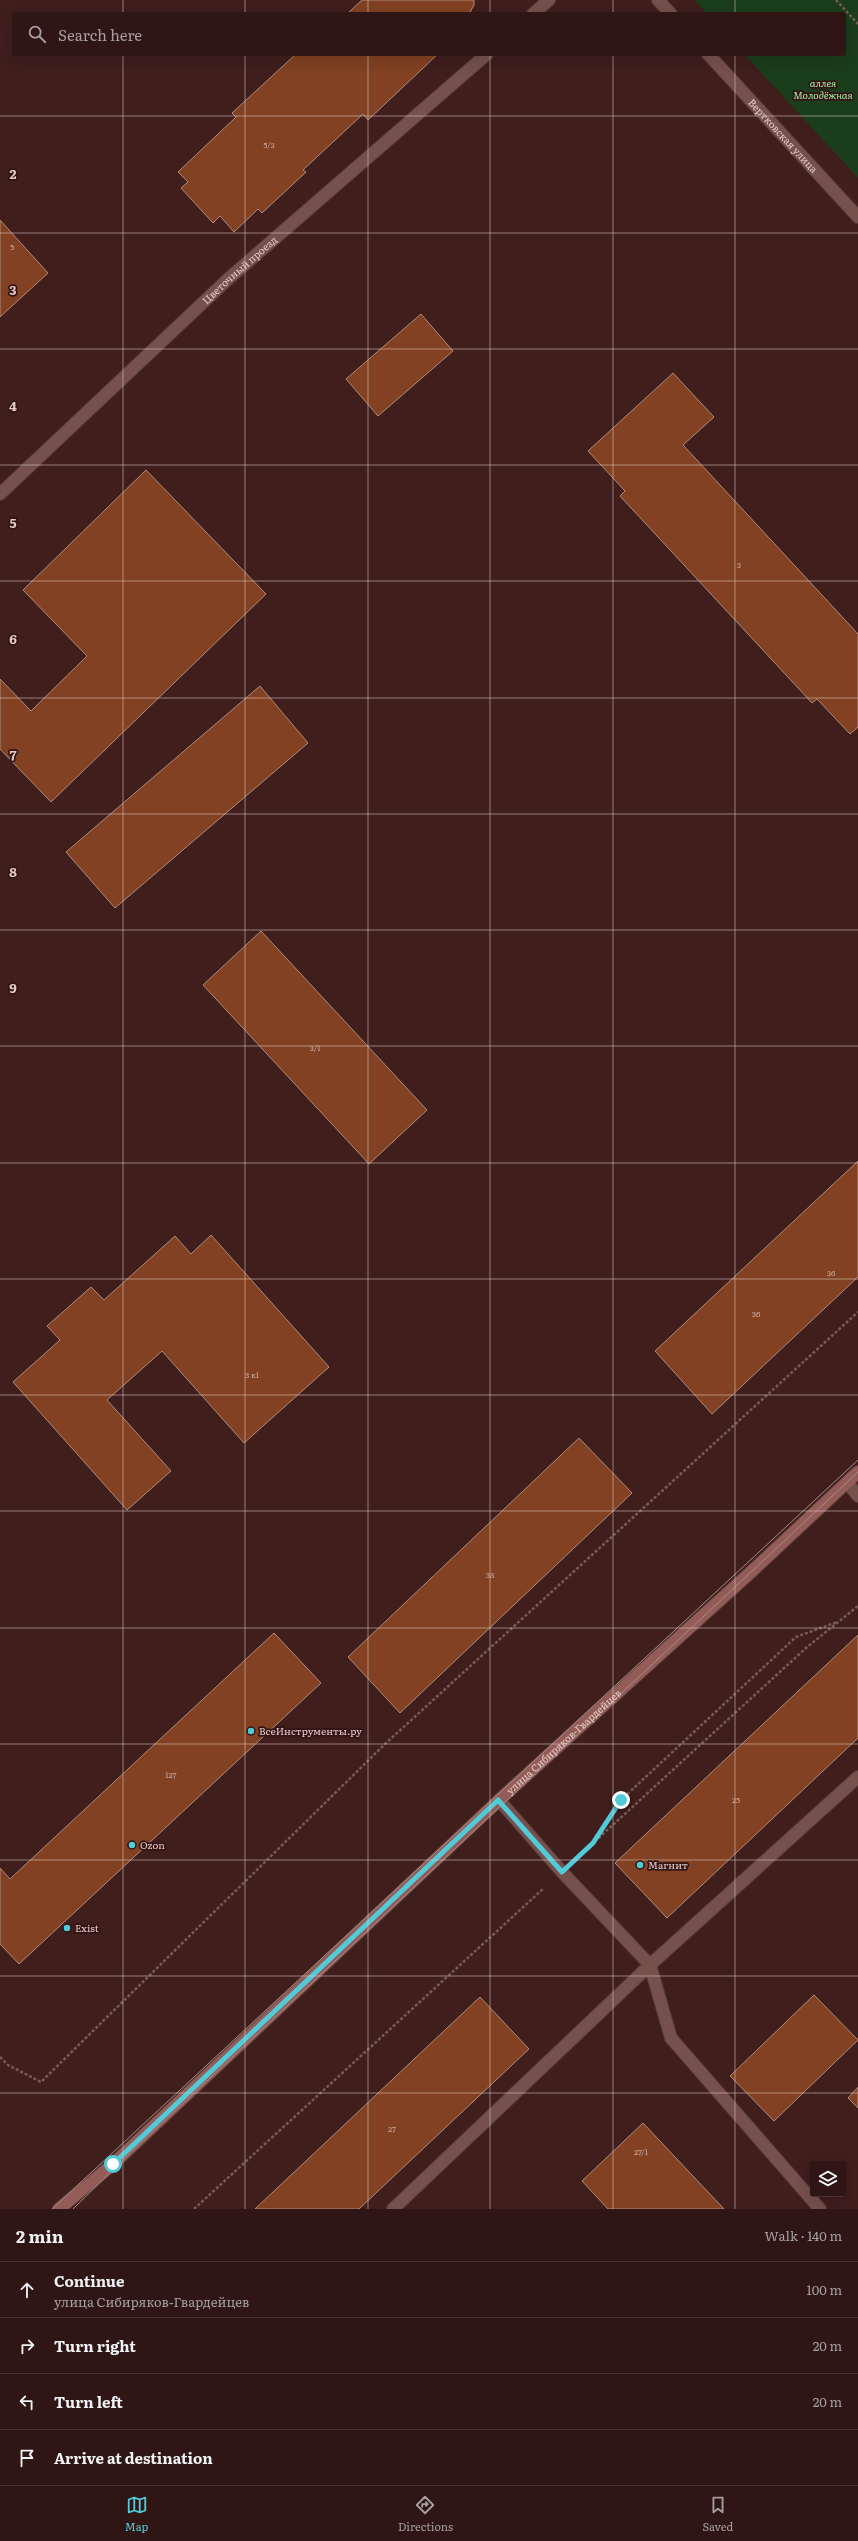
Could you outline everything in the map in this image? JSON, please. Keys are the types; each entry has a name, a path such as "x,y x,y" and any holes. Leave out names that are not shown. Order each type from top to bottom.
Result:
{"main road":[{"name":"улица Сибиряков-Гвардейцев","path":"60,2209 113,2164 498,1800 858,1472"}],"street":[{"path":"535,12 549,0"},
{"path":"658,0 669,12"},
{"name":"Цветочный проезд","path":"0,494 226,280 485,56"},
{"name":"Вертковская улица","path":"710,56 858,217"},
{"path":"847,1482 858,1496"},
{"path":"392,2209 650,1965 858,1777"},
{"path":"498,1800 562,1872 650,1965 671,2038 820,2209"}],"path":[{"path":"836,0 858,24"},
{"path":"0,2057 8,2065 42,2082 385,1744 858,1312"},
{"path":"194,2209 806,1648 858,1606"},
{"path":"593,1843 621,1800 796,1637 840,1622"}],"green space":[{"name":"аллея Молодёжная","path":"695,0 858,0 858,178 746,56 846,56 846,12 705,12"}],"building":[{"path":"362,0 474,0 474,5 470,12 349,12"},
{"path":"294,56 436,56 368,120 363,114 303,170 306,172 262,213 258,209 234,232 220,216 213,223 181,188 188,182 178,172 236,117 232,113"},
{"path":"0,220 48,273 0,317"},
{"path":"421,314 453,351 378,416 346,379"},
{"path":"673,373 714,417 683,445 858,634 858,727 850,734 817,699 812,703 620,496 625,491 588,451"},
{"path":"146,470 266,594 51,802 0,749 0,679 31,711 87,656 23,590"},
{"path":"260,686 308,743 115,908 66,852"},
{"path":"261,931 427,1110 369,1164 203,985"},
{"path":"858,1161 858,1277 712,1414 655,1351"},
{"path":"211,1235 329,1367 244,1443 162,1351 107,1400 171,1471 127,1510 13,1382 60,1340 47,1326 91,1287 104,1300 175,1236 191,1254"},
{"path":"579,1438 632,1493 400,1713 348,1657"},
{"path":"274,1633 321,1683 19,1964 0,1944 0,1868 10,1879"},
{"path":"858,1635 858,1738 667,1918 615,1863"},
{"path":"814,1995 858,2040 774,2121 730,2076"},
{"path":"480,1997 529,2049 359,2209 255,2209"},
{"path":"858,2087 858,2108 848,2098"},
{"path":"643,2123 724,2209 608,2209 582,2181"}],"tram line":[{"path":"52,2209 858,1460"},
{"path":"73,2209 134,2149 858,1472"}],"place":[{"name":"ВсеИнструменты.ру","path":"251,1731"},
{"name":"Ozon","path":"132,1845"},
{"name":"Магнит","path":"640,1865"},
{"name":"Exist","path":"67,1928"}],"route":[{"path":"113,2164 464,1834 498,1800 562,1872 593,1843 621,1800"}]}
